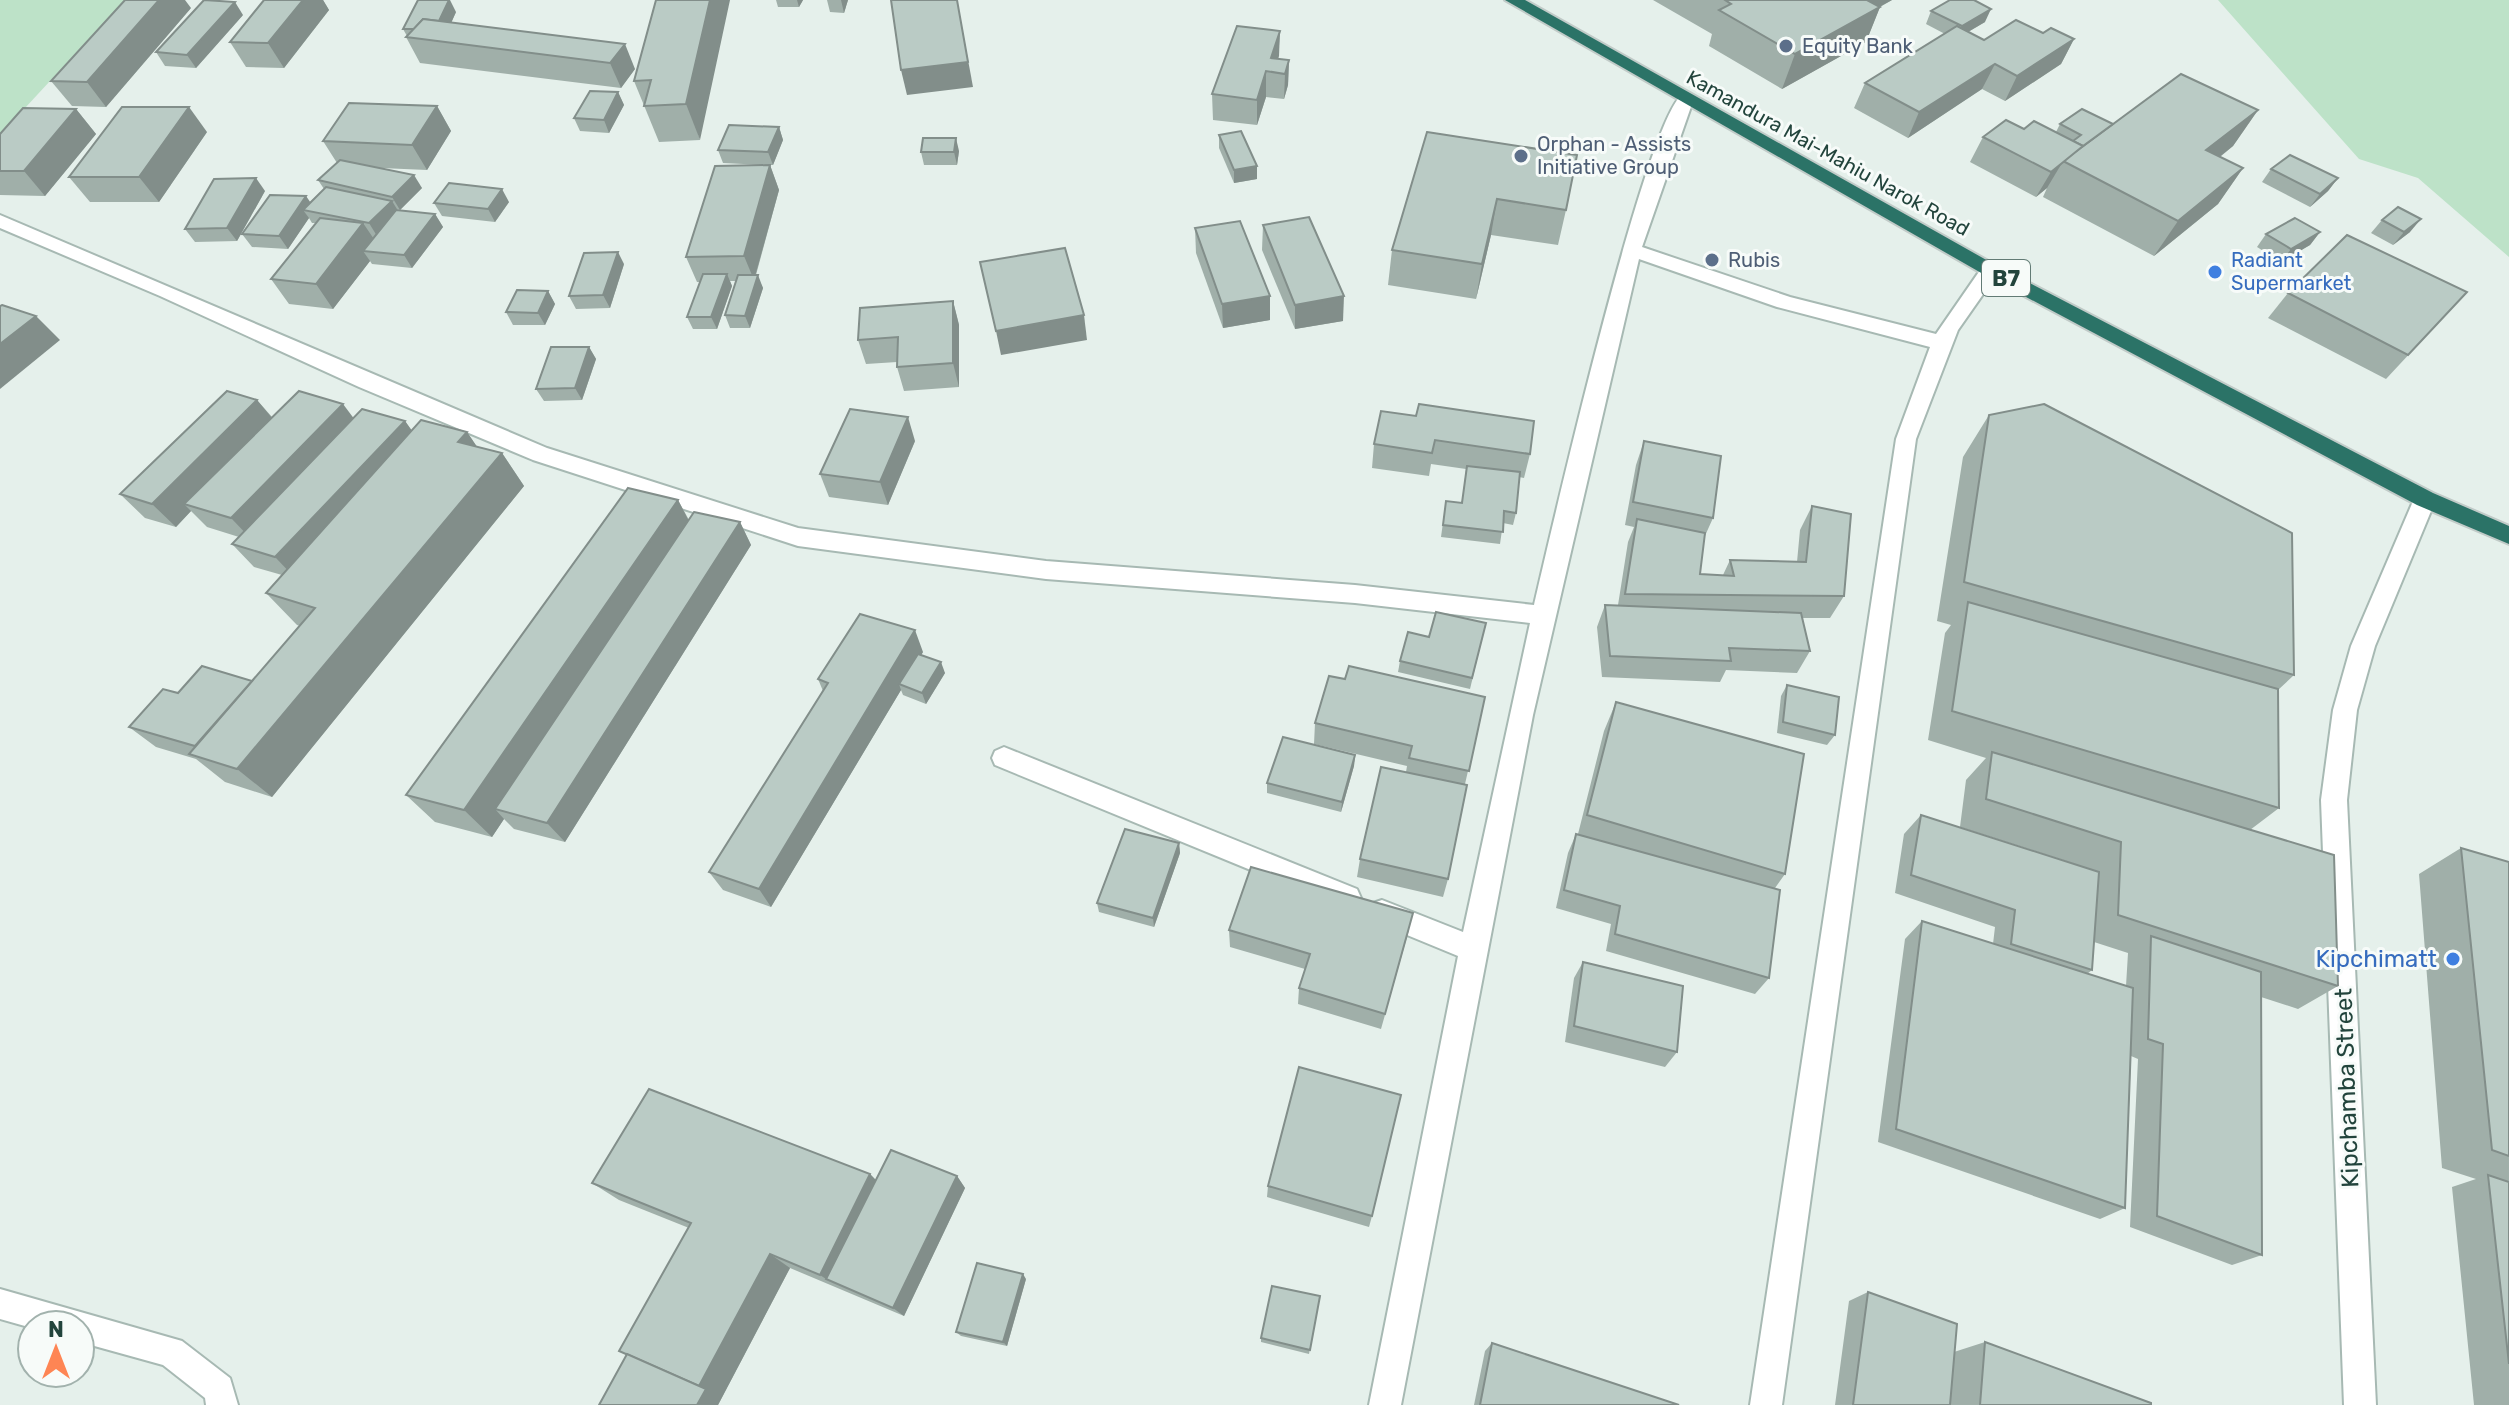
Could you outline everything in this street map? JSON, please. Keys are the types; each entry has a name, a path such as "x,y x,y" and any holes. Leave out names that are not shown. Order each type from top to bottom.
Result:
{"highway":[{"name":"Kamandura Mai-Mahiu Narok Road","path":"1513,0 1990,270 2425,499 2509,535"}],"street":[{"path":"1385,1405 1473,949 1542,615 1632,250 1664,145 1685,98"},
{"path":"0,221 167,291 366,382 540,454 798,537 1046,570 1355,594 1542,615"},
{"path":"1632,250 1747,292 1844,322 1939,342"},
{"path":"1766,1405 1906,439 1939,342 1963,300 1990,270"},
{"name":"Kipchamba Street","path":"2360,1405 2334,800 2345,710 2363,646 2425,499"},
{"path":"1004,758 1473,949"},
{"path":"96,1331 171,1352 219,1389 222,1405"}],"green space":[{"path":"0,0 125,0 0,135"},
{"path":"2218,0 2509,0 2509,257 2418,178 2359,159"}],"building":[{"path":"125,0 159,0 87,82 51,81"},
{"path":"204,0 235,2 187,55 156,52"},
{"path":"264,0 303,0 268,43 230,42"},
{"path":"418,0 449,0 439,21 423,19 414,29 403,29"},
{"path":"656,0 710,0 686,104 644,106 651,80 634,81"},
{"path":"891,0 957,0 968,62 901,70"},
{"path":"1725,0 1867,0 1880,7 1795,54 1719,10 1731,4"},
{"path":"1950,0 1974,0 1991,9 1962,26 1931,11"},
{"path":"423,19 625,44 610,63 406,37"},
{"path":"2016,20 2043,33 2051,28 2074,39 2017,76 1995,64 1919,112 1865,83 1957,26 1984,40"},
{"path":"1237,26 1280,31 1271,58 1289,60 1285,74 1266,71 1257,100 1212,94"},
{"path":"2181,74 2258,110 2206,150 2243,168 2178,221 2063,161"},
{"path":"590,91 618,92 604,120 574,118"},
{"path":"349,103 437,106 412,145 323,141"},
{"path":"122,107 189,107 139,177 69,177"},
{"path":"23,108 76,109 24,171 0,171 0,134"},
{"path":"2082,109 2113,124 2083,146 2073,141 2081,135 2060,124"},
{"path":"2006,120 2024,129 2034,121 2083,146 2051,172 1983,137"},
{"path":"729,125 779,127 768,152 718,150"},
{"path":"1241,131 1257,166 1234,170 1219,135"},
{"path":"1427,132 1577,155 1566,210 1497,199 1482,264 1392,250"},
{"path":"923,138 956,138 954,152 921,152"},
{"path":"2290,155 2338,178 2320,194 2271,169"},
{"path":"340,160 414,175 392,197 318,180"},
{"path":"770,165 744,256 686,257 715,166"},
{"path":"256,178 227,228 185,229 214,179"},
{"path":"449,183 502,189 488,209 434,203"},
{"path":"326,187 392,201 369,223 303,210"},
{"path":"270,195 306,196 279,236 242,234"},
{"path":"2398,207 2421,219 2404,232 2382,220"},
{"path":"396,210 435,214 404,255 363,251"},
{"path":"1309,217 1344,296 1295,305 1263,225"},
{"path":"320,218 363,223 316,284 271,279"},
{"path":"2295,218 2320,232 2291,249 2266,234"},
{"path":"1240,221 1270,296 1222,304 1195,228"},
{"path":"2347,235 2467,292 2408,355 2288,293"},
{"path":"1065,248 1084,315 996,331 980,262"},
{"path":"618,252 603,295 569,296 584,253"},
{"path":"703,274 727,274 711,317 687,317"},
{"path":"738,275 758,275 745,316 725,315"},
{"path":"517,290 548,291 538,313 506,312"},
{"path":"953,301 953,363 897,367 898,337 858,340 860,308"},
{"path":"0,306 36,316 0,344"},
{"path":"551,347 589,347 575,388 536,389"},
{"path":"227,391 257,400 152,504 120,494"},
{"path":"299,391 343,404 231,518 184,504"},
{"path":"1419,404 1534,421 1530,454 1435,440 1432,453 1374,444 1381,411 1416,416"},
{"path":"2044,404 2292,533 2294,675 1964,582 1989,415"},
{"path":"362,409 405,421 275,557 232,544"},
{"path":"850,409 908,417 880,482 820,474"},
{"path":"421,420 467,432 458,442 502,453 237,769 189,754 315,608 266,593"},
{"path":"1644,441 1721,456 1713,518 1633,502"},
{"path":"1467,466 1520,472 1516,513 1504,511 1503,532 1443,525 1446,501 1462,503"},
{"path":"628,488 678,500 464,810 406,795"},
{"path":"1812,506 1851,514 1844,596 1625,594 1637,519 1705,533 1700,574 1734,576 1730,560 1806,562"},
{"path":"694,512 740,522 547,823 495,809"},
{"path":"1968,602 2278,689 2279,808 1952,711"},
{"path":"1605,605 1801,613 1810,651 1729,648 1731,661 1610,656"},
{"path":"1436,612 1486,623 1472,678 1400,661 1408,632 1429,637"},
{"path":"860,614 915,630 759,889 709,872 828,683 818,679"},
{"path":"918,654 941,662 922,693 899,684"},
{"path":"202,666 252,681 195,746 129,727 163,689 178,693"},
{"path":"1349,666 1485,697 1469,771 1409,758 1412,746 1315,723 1329,676 1345,679"},
{"path":"1787,685 1839,697 1835,735 1783,722"},
{"path":"1616,702 1804,754 1785,874 1587,815"},
{"path":"1283,737 1355,755 1342,802 1267,783"},
{"path":"1992,752 2334,855 2338,986 2118,915 2121,842 1986,799"},
{"path":"1381,767 1467,785 1448,879 1360,859"},
{"path":"1921,815 2099,872 2092,970 2011,944 2015,910 1911,875"},
{"path":"1125,829 1179,843 1153,918 1097,903"},
{"path":"1576,834 1780,890 1769,978 1615,934 1620,906 1564,890"},
{"path":"2461,848 2509,862 2509,1156 2492,1150"},
{"path":"1251,867 1413,913 1385,1014 1299,988 1310,954 1229,930"},
{"path":"1922,921 2133,988 2125,1208 1896,1129"},
{"path":"2151,936 2261,972 2262,1255 2157,1216 2163,1044 2148,1039"},
{"path":"1583,962 1683,986 1677,1052 1574,1026"},
{"path":"1299,1067 1401,1095 1372,1216 1268,1186"},
{"path":"649,1089 870,1174 820,1275 770,1254 699,1386 619,1351 691,1223 592,1183"},
{"path":"891,1150 957,1176 893,1308 826,1279"},
{"path":"2488,1175 2509,1182 2509,1364"},
{"path":"977,1263 1023,1274 1003,1342 956,1332"},
{"path":"1272,1286 1320,1296 1310,1350 1261,1338"},
{"path":"1868,1292 1957,1324 1950,1405 1853,1405"},
{"path":"1985,1342 2151,1403 2151,1405 1980,1405"},
{"path":"1492,1343 1679,1405 1480,1405"},
{"path":"627,1354 706,1389 697,1405 599,1405"}],"place":[{"name":"Equity Bank","path":"1786,46"},
{"name":"Orphan - Assists Initiative Group","path":"1521,156"},
{"name":"Rubis","path":"1712,260"},
{"name":"Radiant Supermarket","path":"2215,272"},
{"name":"Kipchimatt","path":"2453,959"}]}
